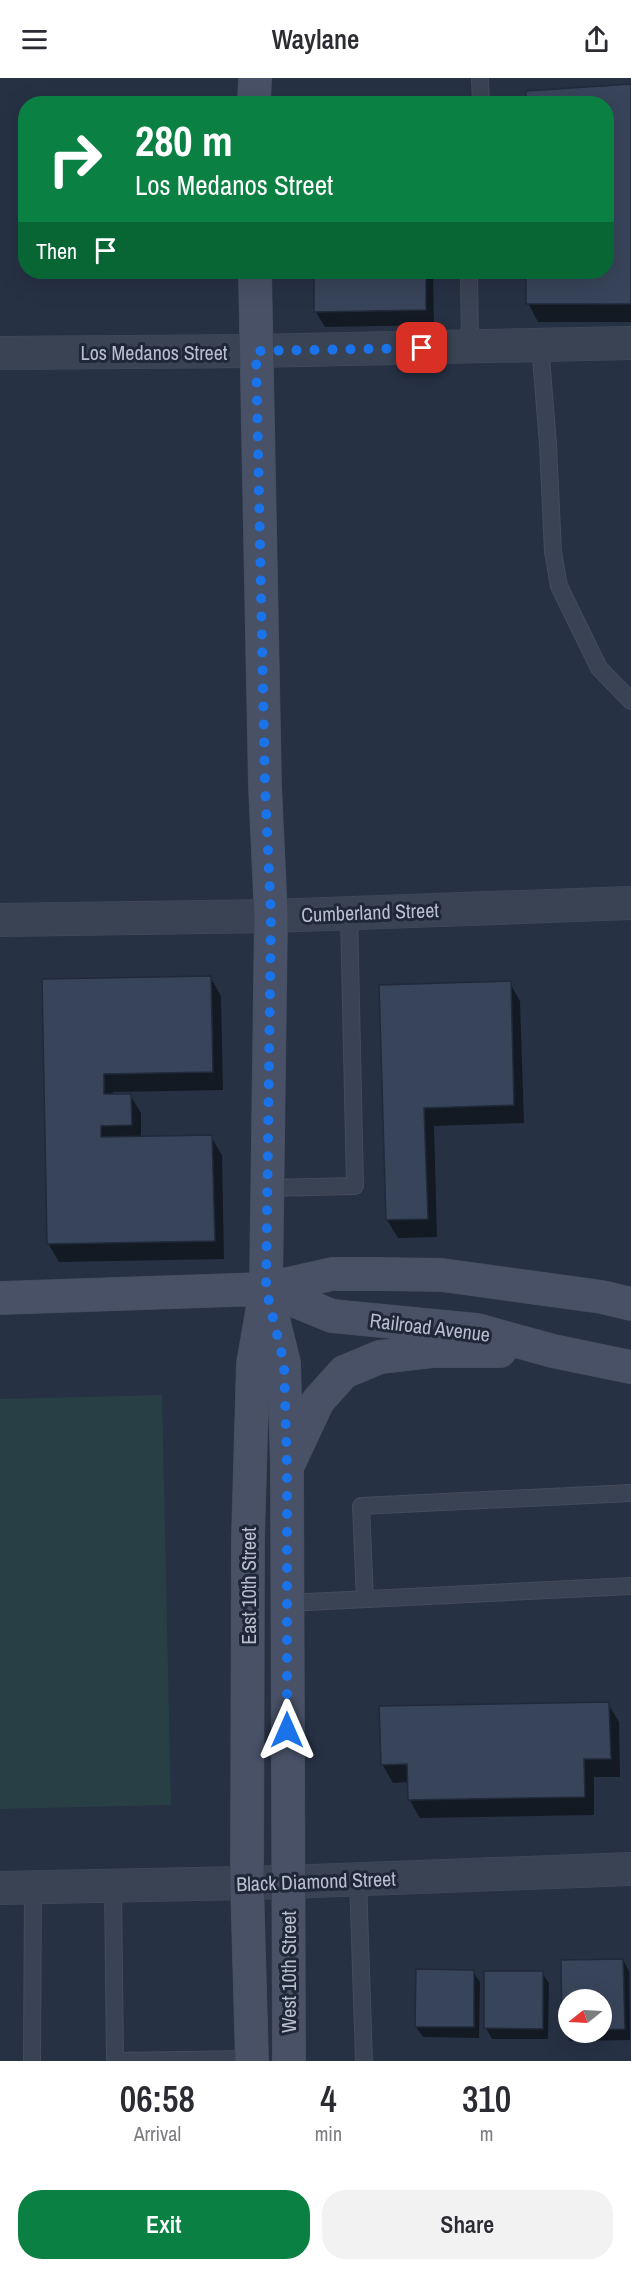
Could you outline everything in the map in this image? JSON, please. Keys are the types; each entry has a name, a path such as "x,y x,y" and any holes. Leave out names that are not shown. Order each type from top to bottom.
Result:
{"main road":[{"path":"254,96 255,78"},
{"name":"East 10th Street","path":"247,1883 248,1538 253,1364 266,1289 271,916 265,786 255,279"},
{"name":"Railroad Avenue","path":"0,1299 266,1289 332,1274 442,1275 602,1297 631,1304"},
{"name":"East 10th Street","path":"266,1289 284,1363 287,1467 287,1882"},
{"name":"Railroad Avenue","path":"266,1289 332,1316 477,1330 553,1351 631,1367"},
{"path":"287,1467 318,1401 344,1372 380,1357 433,1351 553,1351"},
{"name":"West 10th Street","path":"287,1882 289,2061"},
{"name":"West 10th Street","path":"247,1883 252,2060"}],"street":[{"name":"Los Medanos Street","path":"0,353 256,351 631,343"},
{"name":"Cumberland Street","path":"0,920 271,916 631,903"},
{"name":"Black Diamond Street","path":"0,1888 287,1882 631,1869"}],"lane":[{"path":"480,78 481,96"},
{"path":"469,279 470,347"},
{"path":"540,345 553,552 559,586 599,668 631,701"},
{"path":"267,1188 355,1186 349,913"},
{"path":"365,1599 361,1506 631,1492"},
{"path":"287,1603 631,1586"},
{"path":"358,1879 364,2061"},
{"path":"113,1886 115,2061 252,2060"},
{"path":"32,2061 33,1887"}],"green space":[{"path":"162,1395 171,1805 0,1809 0,1399"}],"building":[{"path":"631,84 631,304 526,304 526,279 614,279 614,96 526,96 526,91"},
{"path":"314,279 426,279 426,310 314,312"},
{"path":"211,976 213,1072 104,1074 104,1094 131,1094 132,1125 101,1126 101,1137 212,1135 215,1241 47,1244 42,979"},
{"path":"511,981 514,1105 424,1108 428,1219 386,1220 379,985"},
{"path":"609,1702 611,1759 584,1759 585,1797 408,1800 407,1764 381,1765 379,1706"},
{"path":"623,1959 625,2029 612,2030 612,1989 561,1989 561,1960"},
{"path":"416,1969 474,1970 474,2027 415,2027"},
{"path":"484,1971 543,1971 543,2029 484,2028"}],"route":[{"path":"287,1730 287,1467 284,1363 266,1289 271,916 265,786 256,351 422,348"}]}
